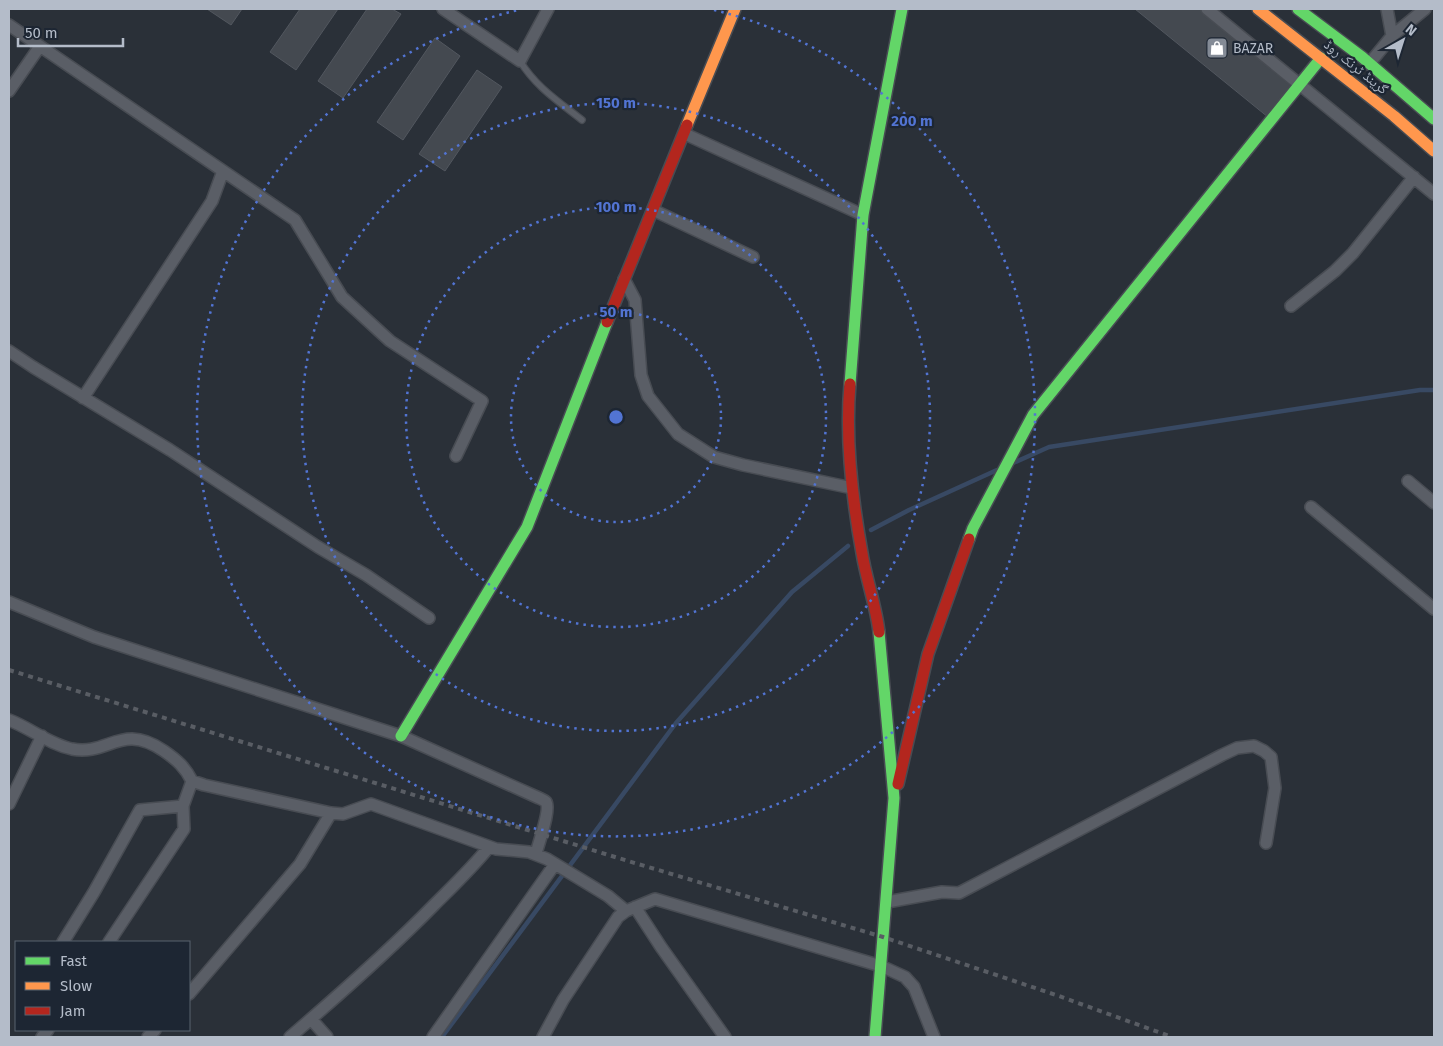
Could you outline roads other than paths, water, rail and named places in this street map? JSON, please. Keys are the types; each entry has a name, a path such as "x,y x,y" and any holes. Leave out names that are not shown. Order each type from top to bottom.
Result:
{"main road":[{"path":"401,736 527,527 624,279 735,9"},
{"path":"875,1037 894,798 878,625 862,554 852,488 848,404 862,215 902,9"},
{"name":"گرینڈ ٹرنک روڈ","path":"1258,9 1320,58 1392,99 1434,119"},
{"name":"گرینڈ ٹرنک روڈ","path":"1298,9 1369,64 1392,99 1434,151"},
{"path":"894,798 928,654 973,528 1033,415 1320,58"}],"street":[{"path":"443,9 520,61 548,9"},
{"path":"1207,9 1434,194"},
{"path":"1387,9 1392,36"},
{"path":"1369,64 1392,36 1425,9"},
{"path":"9,25 295,220 342,297 390,341 482,401 456,456"},
{"path":"9,91 40,46"},
{"path":"685,134 862,215"},
{"path":"83,398 212,201 223,171"},
{"path":"1291,306 1335,271 1353,253 1414,177"},
{"path":"653,210 753,256"},
{"path":"624,279 634,300 641,375 648,396 678,434 714,457 852,488"},
{"path":"9,351 170,450 318,547 366,575 429,618"},
{"path":"1408,481 1434,503"},
{"path":"1311,507 1434,609"},
{"path":"9,602 94,637 401,736 539,798 546,803 546,820 536,854"},
{"path":"9,720 72,749 97,747 129,739 149,742 186,769 192,781 183,806 184,829 110,941"},
{"path":"9,804 42,736"},
{"path":"887,902 942,892 959,894 1214,758 1237,748 1254,746 1271,757 1275,788 1266,843"},
{"path":"192,781 331,814 343,814 371,804 496,849 536,854 631,909 726,1037"},
{"path":"64,941 94,892 140,810 183,806"},
{"path":"190,993 300,864 331,814"},
{"path":"290,1037 354,982 414,925 476,862 489,846"},
{"path":"433,1037 555,864"},
{"path":"542,1037 563,1000 618,917 631,909 655,900 881,966 905,977 914,987 934,1037"},
{"path":"311,1019 327,1037"}],"lane":[{"path":"520,61 529,76 538,85 582,120"}],"waterway":[{"path":"1013,463 1049,447 1420,390 1434,390"},
{"path":"871,530 909,510 997,470"},
{"path":"442,1037 676,723 792,592 848,546"}],"railway":[{"path":"9,670 628,861 883,937 1056,995 1172,1037"}],"place":[{"name":"BAZAR","path":"1217,48"}]}
